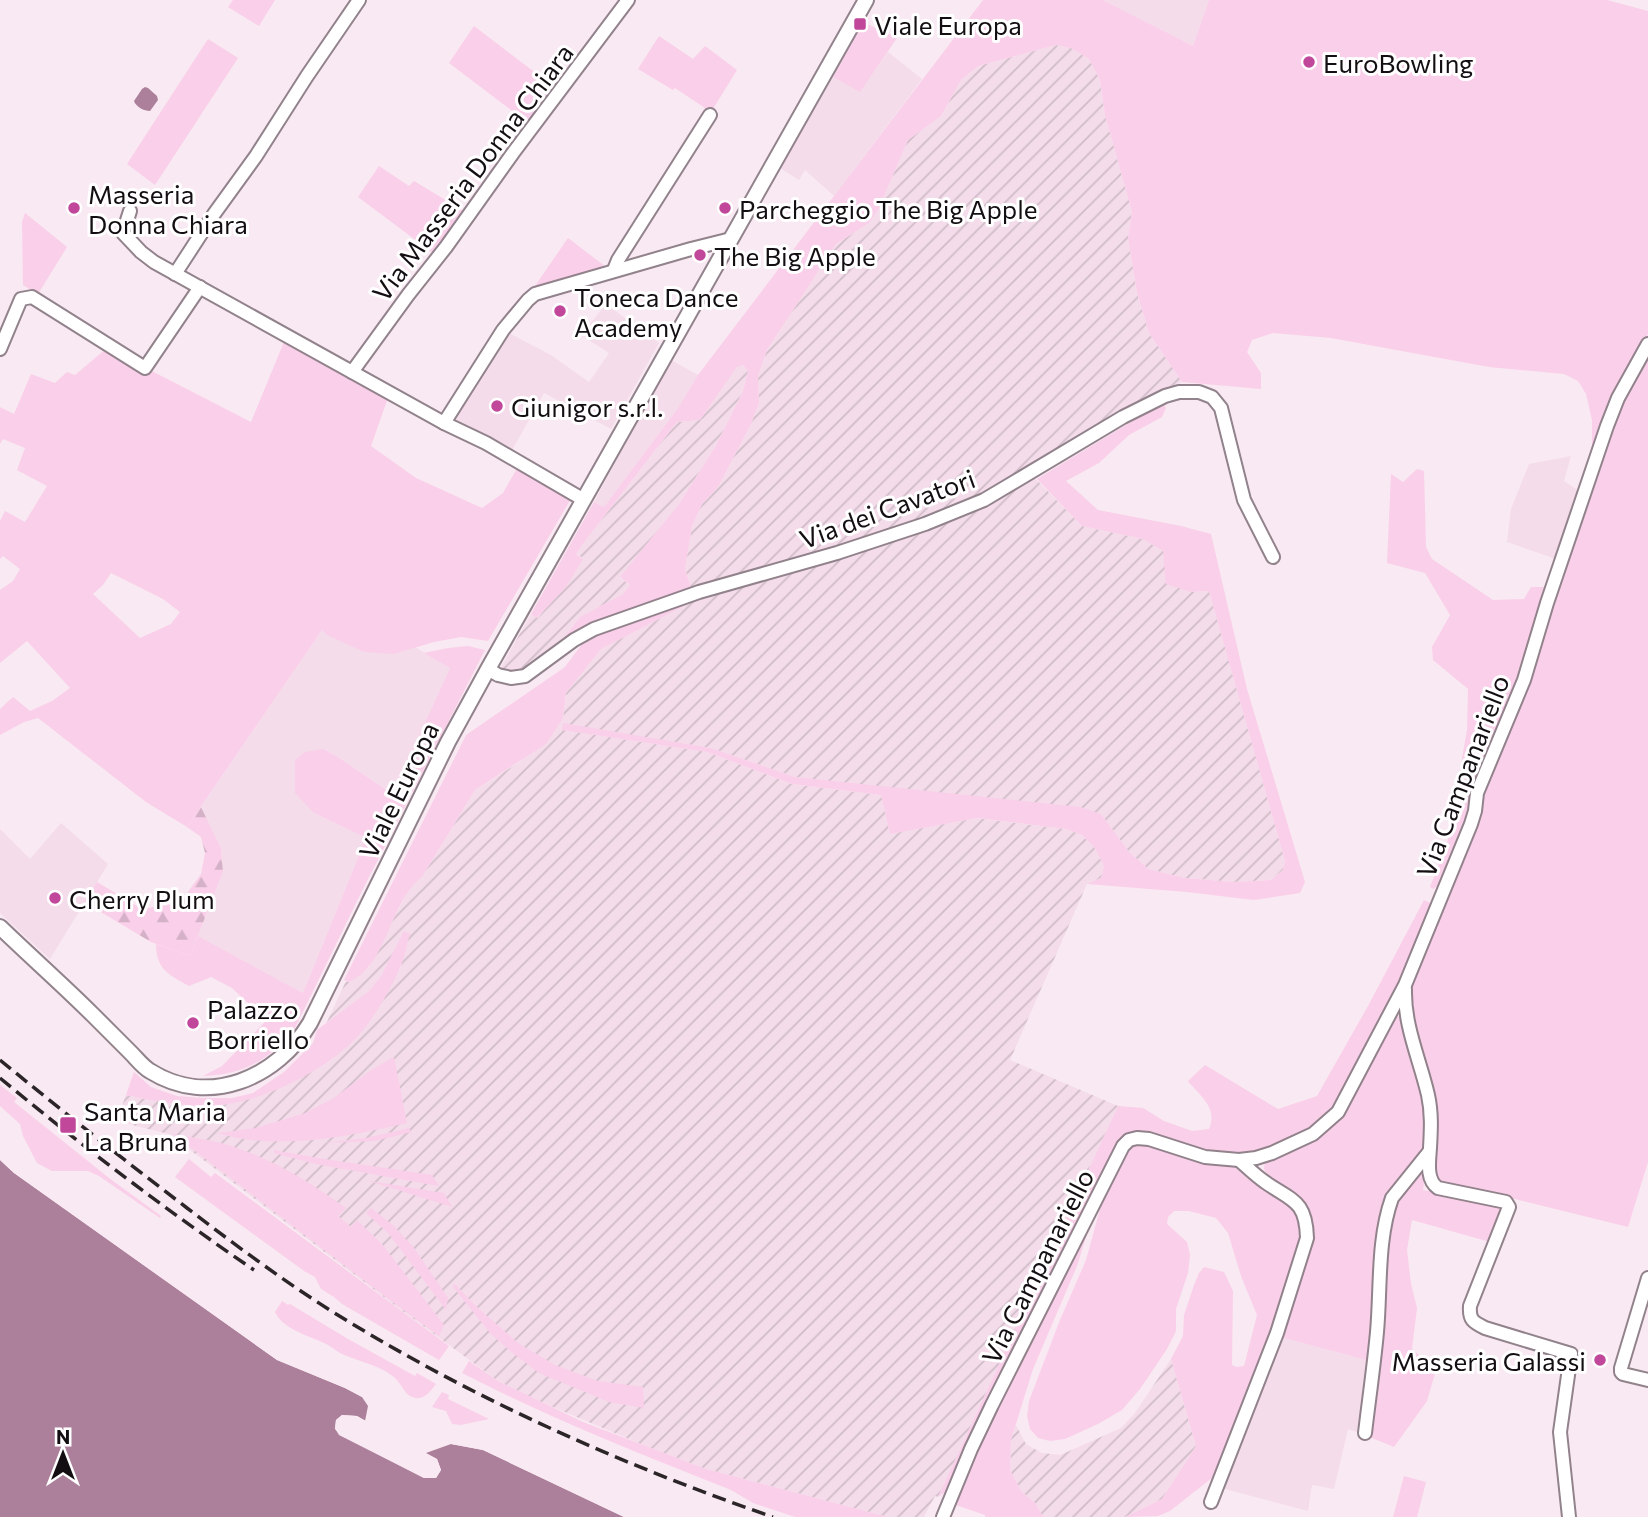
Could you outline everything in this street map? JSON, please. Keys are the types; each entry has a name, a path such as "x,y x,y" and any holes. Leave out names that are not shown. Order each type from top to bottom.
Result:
{"street":[{"path":"175,274 359,0"},
{"name":"Via Masseria Donna Chiara","path":"352,372 628,0"},
{"name":"Viale Europa","path":"0,927 147,1070 164,1079 192,1086 229,1085 257,1075 297,1042 310,1023 448,742 866,0"},
{"path":"614,270 710,115"},
{"path":"130,211 123,228 125,236 141,252 175,274 584,500"},
{"path":"444,423 503,330 536,294 691,248 731,239"},
{"path":"0,349 21,299 32,297 145,368 200,287"},
{"name":"Via Campanariello","path":"943,1517 992,1405 1123,1146 1136,1138 1149,1139 1205,1157 1239,1160 1256,1158 1313,1134 1338,1112 1405,985 1471,824 1477,793 1524,680 1610,416 1648,344"},
{"name":"Via dei Cavatori","path":"488,669 511,678 525,676 574,640 594,629 699,592 837,553 925,524 984,500 1123,416 1179,392 1199,392 1212,397 1222,408 1244,500 1273,557"},
{"path":"1405,985 1407,1019 1428,1096 1432,1125 1429,1152 1432,1184 1438,1188 1506,1202 1509,1207 1470,1306 1469,1315 1475,1323 1485,1328 1571,1354 1560,1432 1569,1517"},
{"path":"1365,1433 1377,1331 1383,1242 1389,1207 1392,1198 1429,1152"},
{"path":"1211,1502 1277,1334 1307,1238 1307,1226 1296,1201 1264,1181 1239,1160"},
{"path":"1648,1278 1621,1368 1623,1374 1648,1380"}],"shaded area":[{"path":"1103,0 1209,0 1193,46"},
{"path":"1056,45 1071,48 1089,59 1100,80 1105,115 1132,212 1128,238 1137,293 1149,333 1182,382 1133,405 1027,470 1082,526 1143,539 1163,551 1191,592 1209,591 1285,861 1283,870 1270,880 1234,882 1185,878 1148,869 1129,852 1101,814 795,777 711,748 563,724 563,730 707,752 792,784 881,795 890,834 976,818 1066,829 1082,835 1094,847 1104,866 1101,878 1087,884 1010,1060 1118,1106 938,1497 935,1496 924,1517 888,1517 706,1469 541,1402 498,1381 169,1134 102,1114 106,1105 120,1111 126,1095 207,1106 229,1104 271,1092 360,1034 375,1014 401,966 409,934 404,932 381,976 369,991 326,1024 346,981 349,982 369,967 405,896 422,877 475,790 521,761 563,718 566,693 601,649 690,603 691,588 685,569 692,526 702,504 718,487 751,424 759,403 758,376 767,350 836,244 869,223 878,210 908,140 941,116 961,80 978,66"},
{"path":"888,52 922,79 834,196 805,170 799,180 780,168 833,77 860,91"},
{"path":"145,87 157,96 158,100 150,111 140,108 134,101"},
{"path":"606,304 659,343 611,429 544,393 510,454 449,422 507,332 551,355 589,382 609,353 581,335"},
{"path":"671,360 698,375 678,408 604,507 594,502"},
{"path":"743,365 748,371 743,391 715,447 679,504 620,578 630,585 623,594 580,617 544,657 521,669 500,669 531,614 538,618 583,558 576,554 582,545 677,422 700,420 737,367"},
{"path":"1571,456 1564,481 1579,491 1556,559 1507,542 1511,509 1529,464"},
{"path":"322,630 394,654 415,647 450,668 392,794 323,749 314,813 366,838 303,993 198,936 223,872 221,848 201,807"},
{"path":"61,823 108,864 50,959 0,913 0,829 30,859"},
{"path":"0,1160 14,1173 277,1360 362,1397 368,1406 365,1421 357,1416 342,1415 336,1420 335,1428 339,1435 424,1478 436,1478 441,1470 437,1459 426,1453 451,1444 483,1450 624,1517 0,1517"},
{"path":"1280,1337 1370,1361 1363,1434 1348,1429 1334,1489 1312,1485 1308,1511 1221,1488"},
{"path":"1171,1359 1196,1446 1162,1499 1125,1517 1043,1517 1036,1504 1021,1491 1010,1470 1011,1440 1016,1425 1026,1444 1042,1453 1060,1455 1121,1428 1135,1413"}],"green space":[{"path":"233,0 275,0 259,26 228,7"},
{"path":"983,0 1103,0 1193,46 1209,0 1607,0 1648,11 1648,334 1611,395 1592,452 1592,420 1586,394 1578,381 1564,374 1489,367 1331,338 1273,333 1252,340 1247,352 1261,373 1261,389 1182,382 1149,333 1137,293 1128,238 1132,212 1105,115 1100,80 1089,59 1071,48 1056,45 978,66 961,80 941,116 908,140 878,210 869,223 836,244 767,350 758,376 759,403 751,424 718,487 702,504 692,526 685,569 691,588 610,616 563,639 580,617 623,594 630,585 620,577 679,504 715,447 743,391 748,371 743,365 737,367 700,420 677,422 582,545 576,554 583,559 566,587 537,618 531,614 594,502 604,507 678,408 698,375"},
{"path":"863,22 897,38 860,92 833,77"},
{"path":"474,26 558,90 532,126 449,63"},
{"path":"659,36 693,59 705,46 737,70 711,112 675,88 673,90 638,69"},
{"path":"208,39 238,58 155,185 127,164"},
{"path":"379,166 409,186 414,181 467,213 437,256 358,197"},
{"path":"25,213 67,247 38,294 23,285 22,222"},
{"path":"568,238 606,267 539,290 535,286"},
{"path":"286,337 389,395 371,446 416,478 482,508 503,493 519,465 572,497 488,641 461,637 394,654 364,652 327,635 322,630 187,827 146,802 38,718 0,735 0,709 13,697 30,711 52,701 70,688 27,641 0,663 0,590 13,581 20,569 3,556 0,559 0,521 5,511 25,522 47,486 17,470 25,448 3,439 0,444 0,407 14,414 31,374 55,383 67,372 75,375 107,348 251,422","holes":["111,573 163,599 180,612 171,624 140,638 93,594"]},
{"path":"1648,352 1648,1162 1628,1227 1515,1199 1440,1184 1435,1180 1410,997 1411,981 1479,821 1482,792 1620,406"},
{"path":"1162,403 1166,408 1162,417 1129,435 1099,463 1066,481 1098,510 1211,534 1247,689 1305,882 1300,893 1254,900 1087,884 1101,878 1104,866 1094,847 1082,835 1066,829 977,818 890,834 881,795 792,784 707,752 562,730 563,723 711,748 795,777 1081,807 1101,814 1129,852 1148,869 1185,878 1234,882 1271,880 1283,870 1285,861 1209,591 1191,592 1166,584 1163,551 1143,539 1082,526 1037,479"},
{"path":"1417,469 1424,471 1426,547 1432,559 1493,600 1524,599 1531,587 1546,587 1520,677 1466,821 1439,885 1433,889 1430,887 1447,844 1467,730 1468,689 1433,660 1432,647 1450,615 1425,573 1387,563 1391,474 1403,482"},
{"path":"690,603 601,649 566,693 563,718 546,744 475,790 422,877 402,902 372,962 349,982 344,980 466,735 565,667 582,644 603,633"},
{"path":"468,646 485,650 293,1032 253,1065 230,1073 203,1076 222,1066 264,1023 263,1017 232,988 211,977 189,986 170,974 158,960 156,944 190,956 198,936 303,993 366,838 314,813 295,793 295,760 305,752 323,749 392,794 450,668 424,653"},
{"path":"201,807 221,848 223,872 190,956 151,942 84,902 97,882 142,909 180,903 201,874 205,853 201,837 187,827"},
{"path":"1424,900 1430,903 1430,910 1394,997 1330,1115 1301,1134 1262,1151 1233,1156 1126,1136 951,1488 938,1497 1118,1106 1143,1108 1164,1121 1192,1131 1209,1129 1210,1109 1188,1081 1205,1065 1278,1109 1317,1096"},
{"path":"404,931 410,934 402,961 377,1011 347,1047 316,1069 281,1088 228,1104 189,1105 126,1095 134,1072 151,1087 177,1096 232,1098 253,1093 284,1072 313,1043 317,1030 369,991 381,976"},
{"path":"1397,1016 1404,1020 1426,1109 1427,1145 1386,1198 1370,1361 1280,1337 1311,1234 1307,1207 1299,1196 1269,1179 1264,1169 1265,1161 1320,1133"},
{"path":"394,1057 407,1123 312,1140 264,1141 217,1133 256,1128 305,1113 334,1098 371,1070"},
{"path":"0,1085 17,1098 14,1102 161,1216 160,1218 88,1171 52,1171 37,1163 20,1124 0,1106"},
{"path":"409,1128 411,1132 375,1141 323,1143 366,1138"},
{"path":"173,1134 221,1143 254,1154 302,1179 346,1208 338,1216 351,1227 357,1220 382,1244 444,1325 439,1336 387,1298"},
{"path":"1144,1143 1233,1164 1282,1197 1299,1212 1302,1237 1285,1298 1217,1474 1170,1511 1158,1516 1125,1517 1162,1499 1196,1446 1171,1359 1183,1336 1184,1315 1199,1273 1204,1267 1224,1272 1233,1291 1232,1365 1244,1366 1257,1315 1228,1233 1216,1218 1189,1211 1174,1211 1168,1217 1167,1224 1187,1242 1190,1255 1188,1273 1176,1309 1176,1331 1167,1349 1122,1410 1065,1439 1050,1441 1038,1438 1030,1429 1027,1416 1029,1401 1086,1260 1103,1198 1125,1150"},
{"path":"274,1150 432,1175 439,1186 315,1164 274,1153"},
{"path":"189,1159 211,1177 215,1173 449,1346 439,1360 342,1304 321,1289 315,1277 175,1177"},
{"path":"1426,1167 1423,1190 1499,1205 1502,1213 1490,1242 1412,1220 1407,1250 1417,1308 1412,1349 1436,1370 1427,1401 1394,1447 1367,1436 1389,1227 1394,1206 1400,1196"},
{"path":"369,1181 444,1193 452,1207"},
{"path":"371,1208 394,1226 414,1248 448,1298 446,1310 389,1234 366,1213"},
{"path":"1095,1208 1077,1266 1033,1369 1011,1440 1010,1470 1021,1491 1036,1504 1043,1517 985,1517 953,1504 976,1449"},
{"path":"454,1283 518,1343 555,1365 598,1381 643,1387 644,1408 609,1402 539,1373 490,1333 453,1287"},
{"path":"282,1301 415,1376 417,1373 436,1384 425,1396 412,1397 386,1372 342,1354 284,1323 275,1312"},
{"path":"469,1361 498,1381 583,1422 706,1469 888,1517 795,1517 753,1503 731,1490 595,1435 462,1373"},
{"path":"442,1392 449,1395 448,1399 489,1419 461,1425 452,1424 446,1411 432,1407"},
{"path":"1404,1476 1426,1482 1417,1517 1393,1517"}],"pier":[{"path":"0,1157 279,1357 346,1384 366,1397 277,1360 14,1173"},
{"path":"342,1415 357,1416 368,1422 365,1424 343,1419 339,1421 338,1428 341,1432 425,1474 434,1475 437,1470 434,1461 424,1456 423,1452 437,1459 441,1470 436,1478 424,1478 339,1434 335,1429 336,1420"},
{"path":"448,1442 484,1447 628,1517 483,1450"}],"railway":[{"path":"0,1060 240,1248 314,1300 385,1343 438,1373 547,1427 659,1475 773,1517"},
{"path":"0,1078 125,1177 254,1270"}],"place":[{"name":"Viale Europa","path":"860,24"},
{"name":"EuroBowling","path":"1309,62"},
{"name":"Masseria Donna Chiara","path":"74,208"},
{"name":"Parcheggio The Big Apple","path":"725,208"},
{"name":"The Big Apple","path":"700,255"},
{"name":"Toneca Dance Academy","path":"560,311"},
{"name":"Giunigor s.r.l.","path":"497,406"},
{"name":"Cherry Plum","path":"55,898"},
{"name":"Palazzo Borriello","path":"193,1023"},
{"name":"Santa Maria La Bruna","path":"68,1125"},
{"name":"Masseria Galassi","path":"1600,1360"}]}
